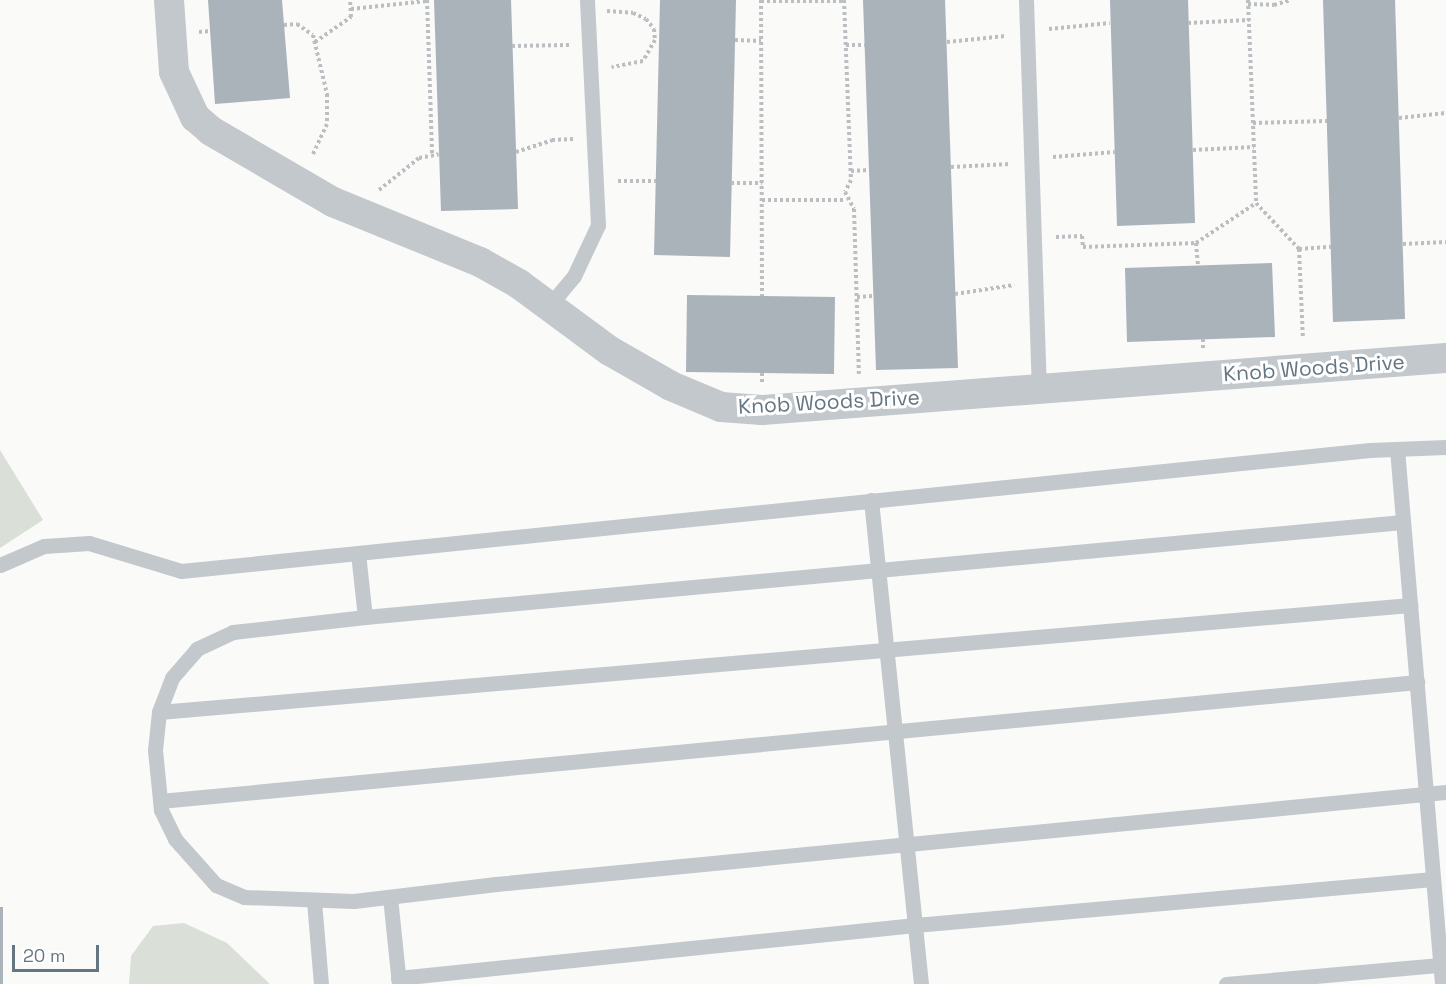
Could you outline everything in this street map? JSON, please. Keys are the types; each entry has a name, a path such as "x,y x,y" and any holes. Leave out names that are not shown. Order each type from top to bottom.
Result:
{"street":[{"name":"Knob Woods Drive","path":"169,0 174,72 195,117 235,148 362,215 455,249 519,284 610,351 705,402 762,410 1446,358"}],"lane":[{"path":"1026,0 1032,238 1039,388"},
{"path":"548,307 588,251 598,225 587,5"},
{"path":"0,566 44,546 89,543 181,571 871,500 1397,449 1446,447"},
{"path":"1397,449 1442,984"},
{"path":"871,500 921,984"},
{"path":"1403,522 365,617 233,632 196,649 172,678 159,712 155,750 160,801 175,840 216,885 244,897 314,901 390,897 1446,792"},
{"path":"358,554 365,617"},
{"path":"159,712 1410,605"},
{"path":"160,801 1417,682"},
{"path":"390,897 398,981 915,925 1433,879"},
{"path":"314,901 321,984"},
{"path":"1226,984 1440,966"}],"path":[{"path":"315,42 351,17 350,0"},
{"path":"351,9 427,0 432,154"},
{"path":"762,296 761,1 844,0 851,171 846,200 854,210 860,402"},
{"path":"1290,0 1274,5 1248,2 1252,123 1256,203 1299,249 1305,368"},
{"path":"587,5 633,13 646,19 654,29 657,40 643,61 590,68"},
{"path":"1188,23 1249,20"},
{"path":"284,25 297,24 313,35 329,108 327,124 296,182"},
{"path":"735,40 761,41"},
{"path":"513,46 589,44"},
{"path":"846,45 865,45"},
{"path":"1399,118 1446,112"},
{"path":"1252,123 1327,121"},
{"path":"516,152 552,140 593,138"},
{"path":"1193,150 1254,147"},
{"path":"362,215 383,185 419,158 440,154"},
{"path":"851,171 869,170"},
{"path":"596,183 656,181"},
{"path":"731,183 762,183"},
{"path":"762,200 846,200"},
{"path":"1032,238 1082,236 1083,247 1196,243 1256,203"},
{"path":"1403,244 1446,242"},
{"path":"1196,243 1198,266"},
{"path":"1299,249 1331,247"},
{"path":"955,294 984,287 1034,284"},
{"path":"857,297 873,296"}],"shaded area":[{"path":"0,450 43,520 0,548"},
{"path":"184,923 227,943 270,984 129,984 131,956 153,926"}],"building":[{"path":"208,0 282,0 290,98 215,104"},
{"path":"434,0 511,0 518,209 441,211"},
{"path":"660,0 736,0 730,257 654,255"},
{"path":"863,0 945,0 958,368 876,370"},
{"path":"1110,0 1188,0 1195,223 1117,226"},
{"path":"1323,0 1395,0 1405,319 1333,322"},
{"path":"1272,263 1275,337 1127,342 1125,268"},
{"path":"687,295 835,297 834,374 686,372"},
{"path":"0,907 3,907 3,984 0,984"}]}
